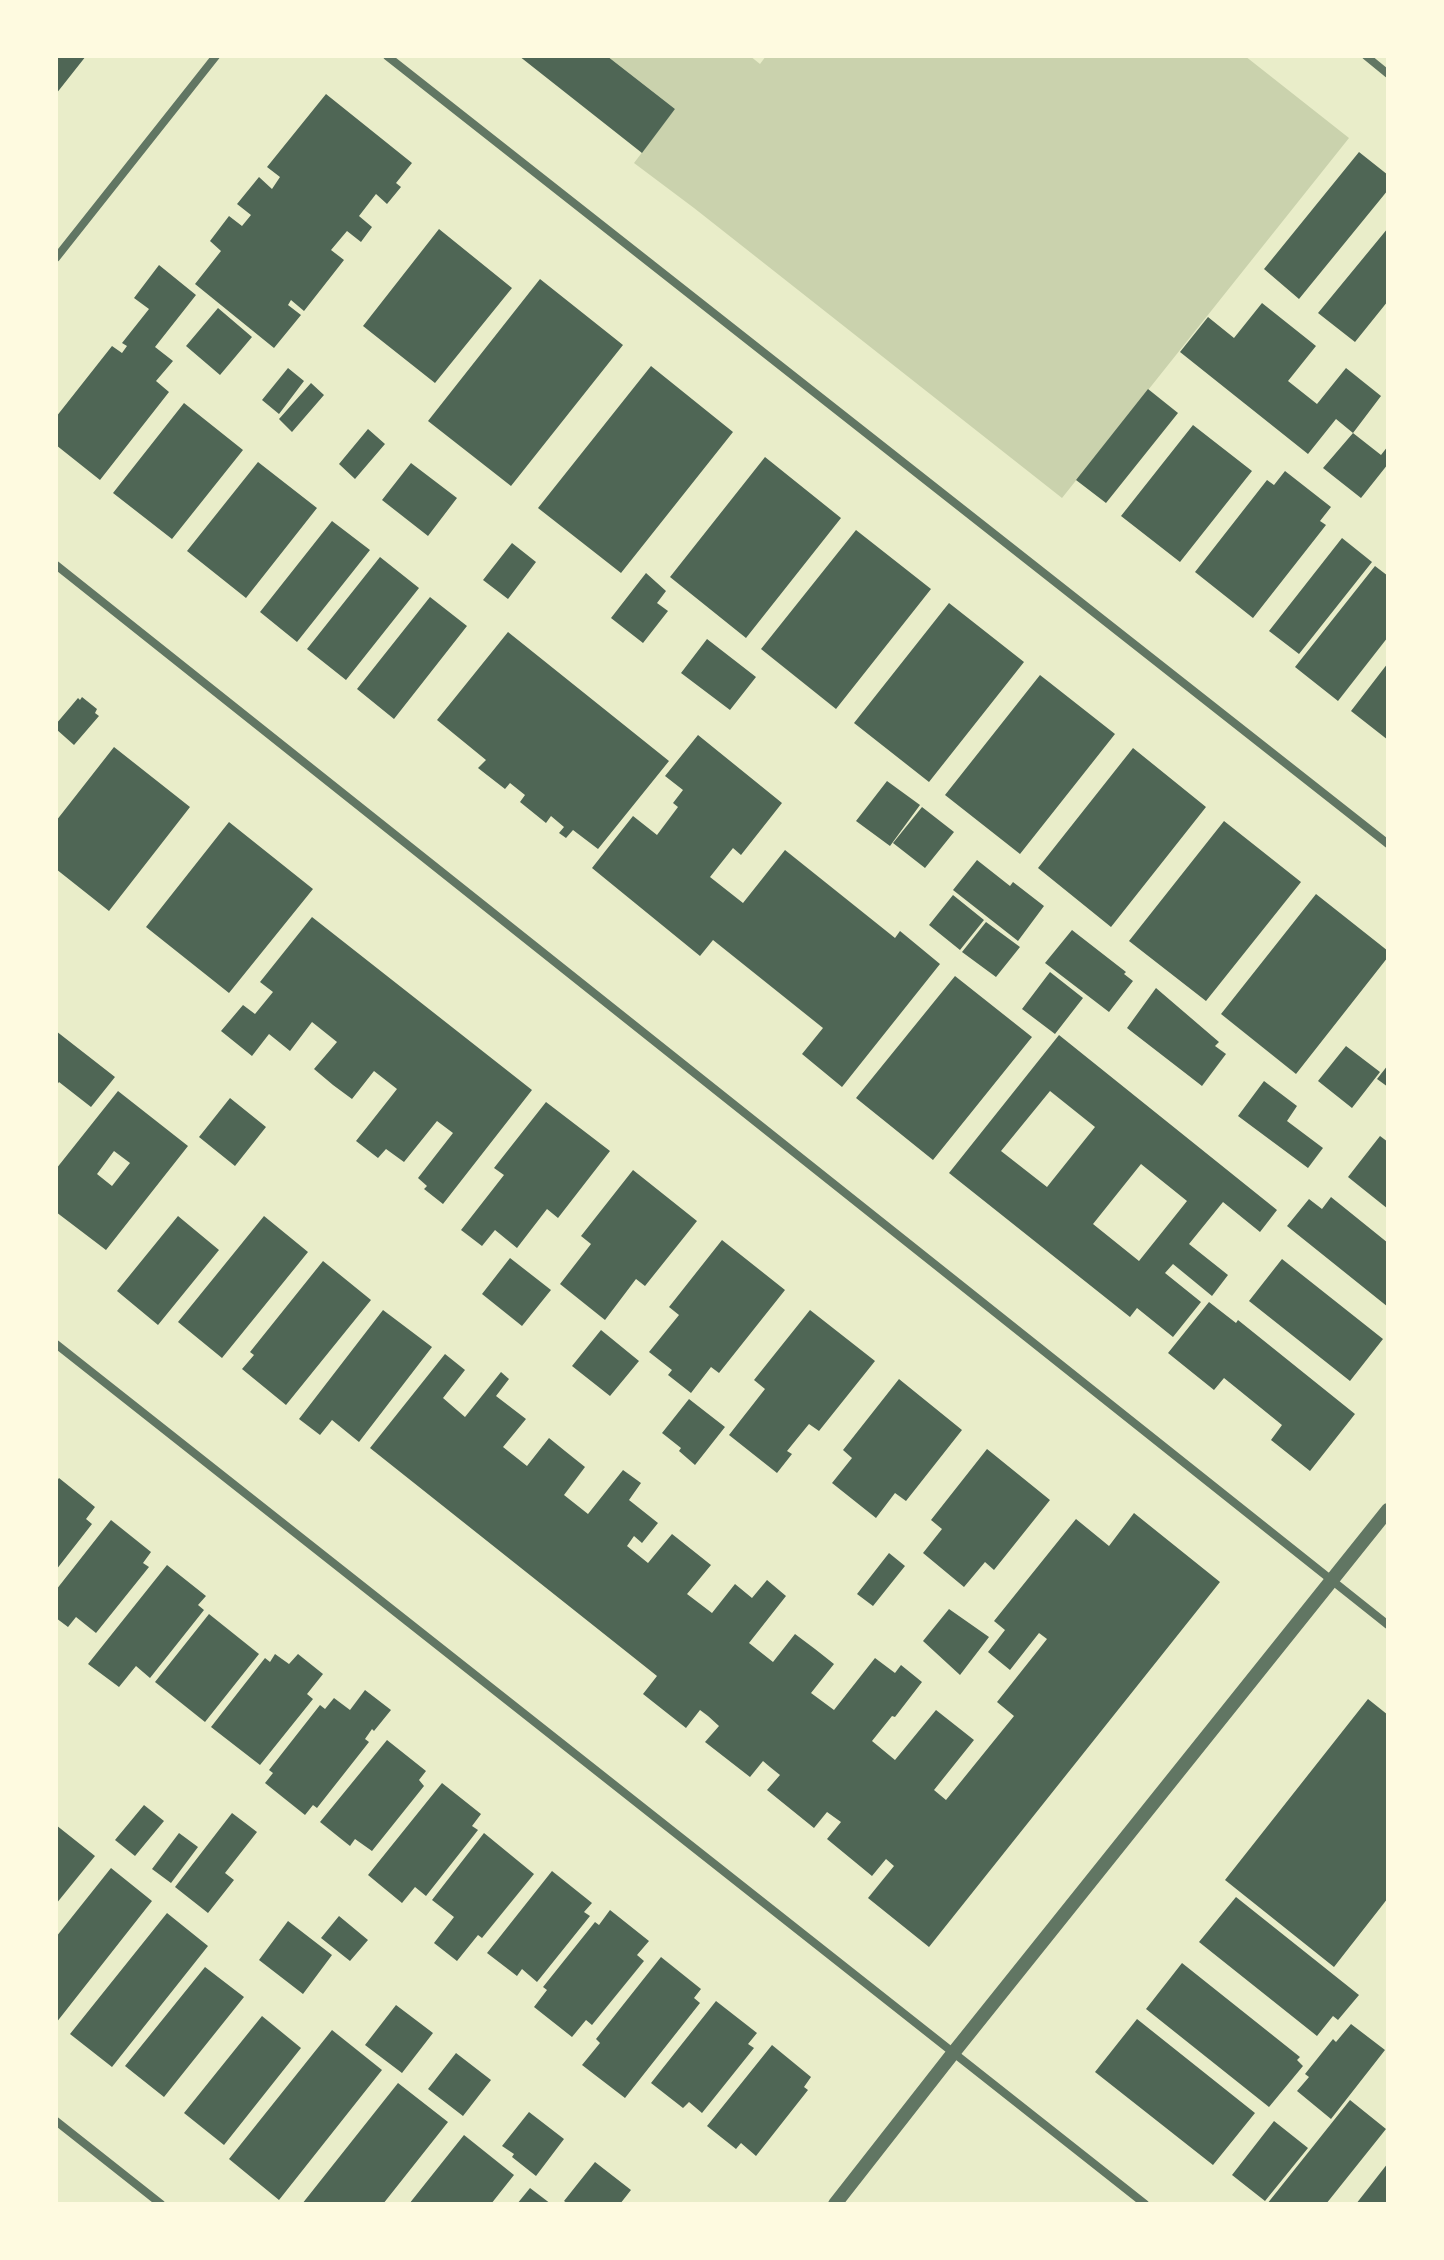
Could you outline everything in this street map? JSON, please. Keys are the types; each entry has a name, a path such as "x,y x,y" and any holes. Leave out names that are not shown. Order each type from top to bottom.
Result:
{"street":[{"path":"56,258 216,56"},
{"path":"387,56 1388,844"},
{"path":"1366,56 1388,74"},
{"path":"56,565 1388,1625"},
{"path":"56,1344 1145,2204"},
{"path":"835,2204 1388,1510"},
{"path":"56,2121 161,2204"}],"green space":[{"path":"607,56 750,56 760,64 766,56 1245,56 1349,138 1062,498 634,163 675,109"}],"building":[{"path":"56,56 86,56 56,94"},
{"path":"519,56 607,56 675,109 642,153"},
{"path":"326,94 412,163 396,183 401,187 387,204 376,194 359,216 372,227 361,242 347,231 331,250 344,260 304,311 291,300 288,305 301,315 274,348 195,284 221,251 210,241 229,216 242,226 251,215 237,204 259,177 272,189 280,177 267,167"},
{"path":"1359,152 1388,175 1388,190 1299,299 1264,269"},
{"path":"1388,228 1388,301 1355,342 1318,313"},
{"path":"439,229 512,288 435,383 363,326"},
{"path":"159,265 196,295 155,347 173,361 156,381 169,392 100,480 56,445 56,417 112,346 122,353 127,346 122,343 149,309 134,298"},
{"path":"540,279 623,345 511,486 428,421"},
{"path":"1262,303 1316,346 1288,381 1317,404 1346,368 1381,396 1353,433 1336,419 1308,454 1180,352 1208,317 1234,338"},
{"path":"218,308 252,337 220,375 186,346"},
{"path":"651,366 733,432 621,573 538,508"},
{"path":"288,368 304,381 279,414 262,400"},
{"path":"311,383 324,395 292,432 279,419"},
{"path":"1148,389 1178,413 1106,503 1076,480"},
{"path":"184,403 243,450 172,539 113,493"},
{"path":"1193,425 1252,471 1180,562 1121,516"},
{"path":"368,429 385,444 355,479 339,464"},
{"path":"1353,433 1381,455 1388,446 1388,464 1361,498 1323,468"},
{"path":"765,457 841,518 746,638 670,577"},
{"path":"258,462 317,508 246,598 187,551"},
{"path":"411,463 457,498 428,536 382,500"},
{"path":"1285,471 1331,507 1320,521 1326,525 1253,618 1195,572 1267,480 1274,485"},
{"path":"332,521 370,550 297,642 260,612"},
{"path":"856,530 931,589 836,709 761,649"},
{"path":"1342,538 1372,562 1299,654 1269,631"},
{"path":"512,543 536,562 508,599 483,580"},
{"path":"380,557 419,588 346,680 307,649"},
{"path":"1375,566 1388,576 1388,637 1338,701 1295,667"},
{"path":"646,573 666,591 657,603 668,611 643,643 611,618"},
{"path":"430,597 467,626 394,719 357,689"},
{"path":"949,603 1024,662 929,782 854,723"},
{"path":"508,632 669,761 598,849 573,830 566,838 559,833 564,827 551,816 546,823 520,802 525,795 510,783 505,789 478,768 486,760 437,720"},
{"path":"707,639 756,677 730,710 681,673"},
{"path":"1388,663 1388,740 1351,711"},
{"path":"1040,675 1115,734 1020,854 945,795"},
{"path":"82,697 97,709 95,713 99,716 74,745 56,729 56,724"},
{"path":"698,735 782,803 741,855 733,848 710,877 743,903 785,850 895,938 900,931 940,964 842,1087 802,1054 823,1028 713,940 700,956 592,868 633,816 657,835 678,807 673,803 683,790 665,776"},
{"path":"114,747 190,807 109,911 56,869 56,821"},
{"path":"1133,748 1206,807 1111,927 1038,868"},
{"path":"887,781 920,805 890,846 856,821"},
{"path":"922,807 954,832 925,868 893,843"},
{"path":"1224,821 1301,882 1206,1001 1129,941"},
{"path":"229,822 313,889 229,993 146,927"},
{"path":"977,860 1010,886 1013,882 1044,906 1018,941 953,890"},
{"path":"1316,894 1388,951 1388,957 1296,1074 1221,1014"},
{"path":"953,895 984,920 960,950 929,925"},
{"path":"312,917 532,1090 443,1204 424,1189 427,1186 418,1178 453,1133 437,1121 404,1162 386,1149 378,1158 356,1141 397,1089 374,1071 352,1099 333,1085 314,1069 337,1042 312,1022 290,1051 269,1034 252,1056 221,1031 243,1005 255,1014 273,992 260,982"},
{"path":"986,922 1020,947 996,977 962,952"},
{"path":"1072,930 1126,972 1124,974 1133,981 1109,1012 1045,963"},
{"path":"1050,972 1083,998 1055,1034 1022,1009"},
{"path":"955,976 1032,1037 933,1160 856,1098"},
{"path":"1156,988 1219,1042 1215,1046 1226,1054 1202,1086 1127,1028"},
{"path":"56,1031 115,1077 91,1107 59,1082 56,1086"},
{"path":"1059,1035 1277,1210 1260,1232 1223,1202 1189,1244 1228,1275 1212,1296 1173,1264 1165,1273 1201,1302 1173,1337 1137,1308 1130,1317 949,1173","holes":["1050,1091 1095,1127 1047,1187 1001,1151","1141,1164 1187,1201 1139,1261 1093,1224"]},
{"path":"1346,1046 1380,1072 1352,1108 1318,1081"},
{"path":"1388,1065 1388,1087 1377,1079"},
{"path":"1264,1081 1297,1106 1287,1121 1323,1148 1308,1168 1238,1116"},
{"path":"118,1091 188,1146 106,1250 56,1212 56,1169","holes":["114,1151 130,1163 112,1186 97,1174"]},
{"path":"230,1098 266,1127 235,1166 199,1137"},
{"path":"546,1102 610,1151 558,1218 547,1209 517,1248 495,1230 482,1246 461,1230 504,1175 494,1168"},
{"path":"1380,1136 1388,1142 1388,1209 1348,1177"},
{"path":"633,1170 697,1221 645,1286 636,1279 605,1320 560,1284 591,1244 581,1236"},
{"path":"1331,1197 1388,1243 1388,1307 1287,1226 1309,1199 1322,1209"},
{"path":"178,1216 219,1250 158,1325 117,1291"},
{"path":"264,1216 308,1252 222,1358 178,1322"},
{"path":"722,1240 785,1290 719,1373 711,1367 691,1393 668,1375 672,1370 649,1352 679,1315 669,1307"},
{"path":"510,1258 551,1290 522,1326 482,1294"},
{"path":"1282,1259 1383,1339 1350,1381 1249,1301"},
{"path":"323,1261 371,1300 286,1405 242,1369 254,1355 250,1352"},
{"path":"1209,1302 1236,1323 1238,1320 1355,1414 1310,1471 1271,1440 1282,1425 1224,1378 1214,1390 1168,1353"},
{"path":"383,1310 432,1347 359,1442 332,1420 320,1435 299,1419"},
{"path":"810,1310 875,1361 819,1431 809,1424 787,1451 792,1454 777,1473 729,1435 765,1389 754,1380"},
{"path":"601,1330 639,1361 610,1396 572,1366"},
{"path":"445,1354 465,1370 443,1398 465,1417 501,1372 509,1379 496,1396 526,1419 503,1447 527,1466 549,1438 585,1467 564,1495 588,1514 623,1470 641,1483 629,1500 658,1523 642,1543 634,1536 627,1546 648,1563 672,1534 711,1565 687,1594 712,1613 735,1584 752,1598 767,1580 786,1596 749,1643 773,1662 795,1634 815,1649 834,1664 811,1693 834,1710 875,1658 895,1673 901,1665 922,1682 872,1741 895,1760 936,1710 974,1740 934,1790 946,1800 1014,1716 997,1702 1047,1639 1039,1633 1010,1670 988,1652 1005,1630 994,1621 1076,1519 1109,1546 1134,1513 1220,1582 929,1947 868,1898 894,1866 886,1859 872,1876 827,1839 841,1822 827,1812 814,1828 767,1790 780,1775 763,1761 750,1777 705,1742 719,1726 708,1716 700,1710 686,1728 643,1694 657,1676 370,1448"},
{"path":"899,1379 962,1430 906,1501 895,1493 876,1518 832,1483 852,1458 843,1450"},
{"path":"689,1399 725,1427 695,1465 679,1451 681,1448 662,1433"},
{"path":"987,1449 1050,1500 994,1570 985,1562 964,1587 923,1553 942,1529 931,1520"},
{"path":"59,1478 95,1507 86,1519 92,1524 56,1570 56,1482"},
{"path":"111,1520 151,1552 143,1563 149,1567 96,1633 76,1617 68,1627 56,1618 56,1590"},
{"path":"889,1553 905,1566 873,1606 857,1594"},
{"path":"167,1565 206,1596 198,1605 204,1610 150,1678 136,1666 119,1687 88,1664"},
{"path":"949,1609 989,1637 960,1675 923,1641"},
{"path":"209,1614 259,1654 205,1722 155,1682"},
{"path":"275,1654 289,1664 298,1654 323,1674 307,1694 313,1699 260,1765 211,1727 265,1658 270,1662"},
{"path":"365,1690 391,1710 374,1731 372,1729 365,1739 369,1742 317,1808 313,1805 305,1815 265,1783 273,1773 269,1770 320,1705 325,1709 334,1698 350,1710"},
{"path":"1368,1699 1388,1715 1388,1898 1334,1967 1225,1880"},
{"path":"387,1740 426,1771 419,1780 424,1786 372,1851 355,1839 350,1846 320,1822"},
{"path":"442,1783 481,1814 472,1826 478,1830 426,1896 415,1887 402,1903 368,1875"},
{"path":"144,1805 164,1821 135,1856 115,1840"},
{"path":"232,1813 257,1832 225,1873 234,1880 208,1913 175,1887"},
{"path":"56,1825 95,1856 56,1904"},
{"path":"179,1833 198,1847 171,1883 152,1869"},
{"path":"484,1833 534,1874 482,1938 478,1935 457,1961 434,1943 454,1917 432,1900"},
{"path":"111,1868 152,1901 56,2023 56,1937"},
{"path":"552,1871 592,1903 584,1912 590,1916 537,1982 522,1969 517,1976 487,1953"},
{"path":"1236,1897 1359,1995 1338,2020 1333,2016 1317,2036 1199,1942"},
{"path":"610,1910 649,1941 637,1955 644,1961 592,2025 586,2020 572,2037 534,2007 547,1990 543,1987 595,1922 599,1925"},
{"path":"167,1913 208,1946 112,2067 70,2034"},
{"path":"339,1916 368,1940 350,1961 321,1938"},
{"path":"288,1921 332,1955 303,1994 259,1960"},
{"path":"661,1957 701,1989 694,1998 700,2003 625,2098 582,2065 600,2043 596,2039"},
{"path":"1182,1963 1300,2057 1297,2060 1303,2066 1269,2107 1146,2009"},
{"path":"205,1967 244,1997 164,2097 125,2066"},
{"path":"716,2001 757,2033 748,2044 754,2048 702,2113 689,2102 683,2108 651,2083"},
{"path":"396,2005 433,2033 402,2073 365,2045"},
{"path":"262,2016 301,2048 224,2145 184,2113"},
{"path":"1137,2019 1255,2113 1213,2165 1095,2072"},
{"path":"1351,2024 1385,2050 1331,2119 1297,2091 1309,2077 1305,2074 1333,2039 1336,2042"},
{"path":"332,2030 382,2070 279,2200 229,2159"},
{"path":"772,2045 811,2077 804,2087 808,2090 756,2156 741,2143 736,2149 707,2126"},
{"path":"456,2053 491,2080 463,2116 428,2089"},
{"path":"398,2083 448,2122 383,2204 302,2204"},
{"path":"1350,2100 1386,2129 1326,2204 1267,2204"},
{"path":"529,2112 564,2139 536,2176 502,2146"},
{"path":"1274,2121 1308,2148 1265,2201 1232,2175"},
{"path":"464,2135 514,2175 491,2204 409,2204"},
{"path":"595,2162 631,2190 620,2204 568,2204 564,2201"},
{"path":"1388,2163 1388,2204 1356,2204"},
{"path":"530,2188 551,2204 517,2204"}]}
